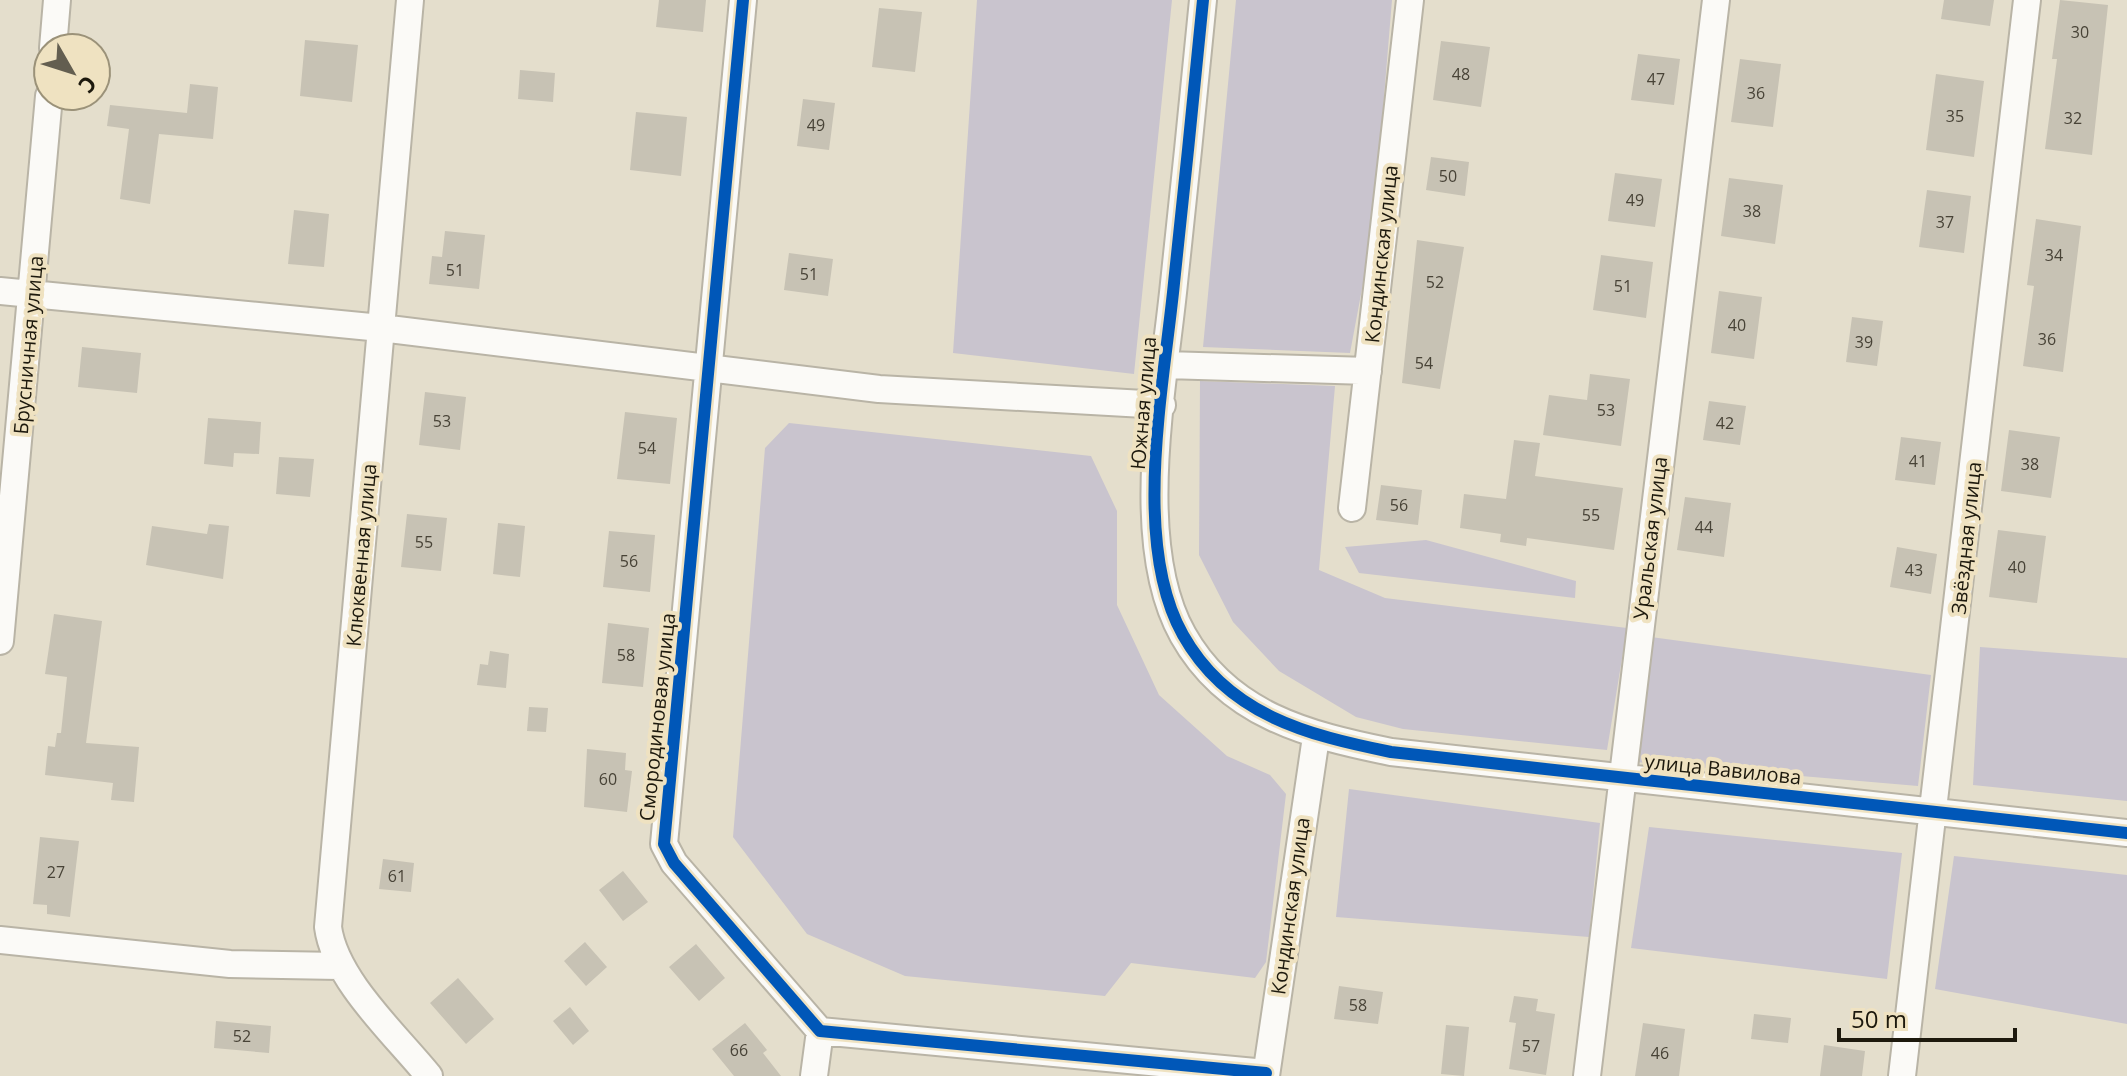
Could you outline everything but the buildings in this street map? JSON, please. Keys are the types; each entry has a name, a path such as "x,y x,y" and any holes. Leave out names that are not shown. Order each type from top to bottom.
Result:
{"street":[{"path":"54,32 57,0"},
{"name":"Клюквенная улица","path":"410,0 328,927 339,966 429,1076"},
{"name":"Смородиновая улица","path":"743,0 664,844 674,863 820,1031"},
{"name":"Южная улица","path":"1203,0 1162,405 1155,534 1159,573 1169,606 1200,660 1227,689 1264,716 1316,737"},
{"name":"Кондинская улица","path":"1352,508 1410,0"},
{"name":"Уральская улица","path":"1587,1076 1716,0"},
{"name":"Звёздная улица","path":"1902,1076 1936,810 2027,0"},
{"name":"Брусничная улица","path":"0,641 34,295 48,112"},
{"path":"0,291 381,328 711,366 879,389 1162,405"},
{"path":"1166,365 1368,371"},
{"name":"Кондинская улица","path":"1266,1074 1316,737"},
{"name":"улица Вавилова","path":"1316,737 1431,758 1936,810 2127,833"},
{"path":"0,940 230,964 339,966"},
{"path":"814,1076 820,1031 1266,1074"}],"shaded area":[{"path":"977,0 1172,0 1134,374 953,353"},
{"path":"1236,0 1392,0 1373,230 1350,353 1203,347"},
{"path":"1200,381 1335,386 1319,570 1385,598 1627,628 1607,750 1403,729 1356,717 1279,671 1233,622 1199,555"},
{"path":"789,423 1091,456 1117,511 1117,605 1159,695 1227,756 1270,775 1286,794 1266,962 1255,978 1131,963 1105,996 905,976 807,934 733,837 765,448"},
{"path":"1426,540 1576,581 1575,598 1359,573 1345,547"},
{"path":"1651,637 1931,675 1918,786 1636,762"},
{"path":"1980,647 2127,658 2127,801 1973,785"},
{"path":"1349,789 1600,823 1589,937 1336,917"},
{"path":"1649,827 1902,853 1887,979 1631,948"},
{"path":"1954,856 2127,875 2127,1024 1935,989"}],"cycle path":[{"path":"743,0 664,844 674,863 820,1031 1266,1073"},
{"path":"1203,0 1159,415 1155,510 1158,556 1167,598 1183,635 1201,662 1223,685 1246,703 1300,729 1391,752 2127,833"}]}
